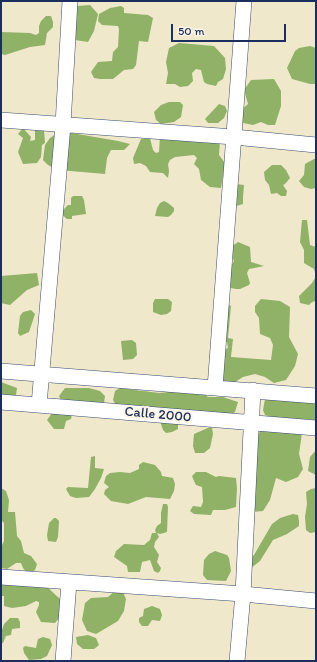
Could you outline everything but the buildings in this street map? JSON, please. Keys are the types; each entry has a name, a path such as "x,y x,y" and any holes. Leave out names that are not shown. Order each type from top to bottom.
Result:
{"street":[{"path":"39,405 63,125 70,1"},
{"path":"215,388 244,1"},
{"path":"1,120 234,137 316,145"},
{"path":"1,371 316,396"},
{"path":"237,661 253,390"},
{"name":"Calle 2000","path":"1,402 316,428"},
{"path":"1,577 242,594 316,601"},
{"path":"63,661 69,582"}],"green space":[{"path":"90,5 98,14 94,31 88,42 75,40 71,30 71,10 77,6"},
{"path":"121,6 124,8 124,13 148,15 153,18 148,42 139,41 136,65 133,69 124,70 113,79 94,78 91,72 98,62 112,61 113,52 118,47 118,26 102,25 98,21 99,14 110,8"},
{"path":"46,16 51,16 53,27 47,33 45,45 30,47 5,55 1,54 1,32 30,33 36,35 39,33 41,21"},
{"path":"179,43 214,46 225,58 226,69 223,79 218,82 216,86 207,84 204,82 201,70 196,69 192,73 193,81 188,86 180,87 175,84 166,84 168,73 166,62 169,48"},
{"path":"310,46 316,48 316,84 310,84 292,79 287,68 295,51 299,48"},
{"path":"274,79 281,91 281,106 275,125 268,125 261,122 253,125 243,123 241,110 248,104 244,90 251,80"},
{"path":"169,102 180,102 183,105 181,117 174,122 161,124 156,120 154,112 161,105"},
{"path":"219,104 225,106 227,111 224,118 218,123 208,123 205,119"},
{"path":"23,128 31,137 30,141 35,140 35,130 44,130 45,143 42,145 41,157 37,163 23,164 18,152 23,138 18,134"},
{"path":"60,131 130,144 124,150 111,150 107,158 105,174 59,170 48,165 43,160 45,145 50,138"},
{"path":"160,136 220,141 219,155 225,163 221,188 210,187 201,180 199,169 194,164 197,158 194,155 175,157 170,160 168,164 168,178 163,173 150,172 146,166 140,163 134,164 133,158 141,139 150,138 153,150 156,153 159,152"},
{"path":"316,159 316,188 311,189 304,187 299,181 304,175 305,164"},
{"path":"272,165 281,165 286,170 290,178 283,185 287,191 286,196 281,196 277,193 271,194 269,185 265,180 264,172"},
{"path":"236,184 244,185 243,204 233,207"},
{"path":"73,196 82,196 86,214 72,216 72,219 67,219 60,213 68,205 71,205 71,198"},
{"path":"164,201 174,208 174,211 168,217 155,216 160,203"},
{"path":"302,220 307,220 310,245 316,247 316,276 314,269 304,263 304,250 300,242"},
{"path":"238,242 250,247 251,262 264,266 249,269 247,273 250,283 249,285 236,289 231,288 228,279 228,272 234,261 231,253 231,247"},
{"path":"37,273 39,285 27,290 10,305 1,303 1,276"},
{"path":"315,278 316,301 309,305 300,303 299,296"},
{"path":"155,299 168,299 172,302 171,311 167,314 161,315 153,312 153,303"},
{"path":"261,299 280,301 290,307 289,337 298,354 295,366 286,380 274,383 265,377 255,374 243,377 232,384 223,386 221,351 228,348 227,342 218,341 227,304 231,306 228,338 233,339 231,357 271,360 273,345 270,338 260,334 259,318 255,312 255,306"},
{"path":"31,310 35,314 29,332 20,336 18,333 20,316 23,312"},
{"path":"132,340 136,343 137,355 133,359 123,360 121,341"},
{"path":"1,382 17,388 16,395 14,397 1,400"},
{"path":"65,388 89,388 100,391 105,396 104,403 62,403 59,396"},
{"path":"120,388 159,393 199,389 208,397 223,397 238,402 235,412 229,417 178,424 178,429 166,433 163,430 160,421 118,409 113,400 115,391"},
{"path":"316,398 316,420 275,418 265,415 263,410 265,399"},
{"path":"52,413 72,414 71,419 66,421 64,429 54,429 47,420"},
{"path":"210,427 212,428 213,434 210,448 204,453 195,453 193,446 194,434"},
{"path":"261,429 302,433 299,454 303,469 298,477 286,482 276,478 270,500 263,511 252,512 254,466 257,462 257,438"},
{"path":"316,450 316,475 308,471 310,457"},
{"path":"95,456 95,468 104,469 95,489 89,497 76,498 70,496 66,489 68,487 88,488 91,457"},
{"path":"143,462 155,465 161,472 162,476 173,478 175,484 174,491 170,499 146,497 128,504 111,501 104,494 105,490 109,487 104,483 106,476 110,473 130,473 139,469 139,465"},
{"path":"196,472 206,472 216,477 236,478 236,507 225,510 213,510 211,515 194,514 190,511 193,506 201,507 203,502 202,487 196,485 192,476"},
{"path":"1,488 6,491 9,500 8,512 15,512 17,536 21,541 24,553 31,556 37,564 35,570 32,572 27,573 21,563 16,563 7,569 1,568 1,547 4,541 4,523 1,520"},
{"path":"316,488 316,532 310,533 306,530 306,492"},
{"path":"163,504 167,504 168,507 167,532 160,534 157,533 159,537 155,542 154,547 159,555 157,562 161,568 160,571 158,573 154,571 150,560 142,562 140,572 128,572 127,566 114,557 116,551 124,544 144,545 150,540 152,533 156,533 155,530 157,526 161,523"},
{"path":"293,514 298,515 299,526 287,534 273,540 260,561 251,568 248,560 254,555 272,524 280,518"},
{"path":"54,518 59,521 58,537 56,542 48,541 47,535 49,523"},
{"path":"215,551 227,555 229,558 231,571 226,581 207,580 203,575 204,560 209,554"},
{"path":"1,584 44,584 61,600 61,616 55,623 41,622 36,612 39,602 36,601 26,606 12,608 4,606 4,596 1,596"},
{"path":"116,590 122,590 126,599 124,611 118,621 96,634 87,631 82,620 85,603 91,598 108,597"},
{"path":"152,606 160,609 162,615 160,621 152,620 148,626 142,626 139,622 139,618 143,616 144,609"},
{"path":"10,618 18,618 20,628 12,629 11,635 6,636 3,643 1,643 1,633 4,624"},
{"path":"88,635 96,638 99,645 94,649 83,649 77,644 76,637"},
{"path":"43,637 50,639 52,645 47,656 41,659 29,660 24,653 23,648 25,646 36,648 38,639"}]}
